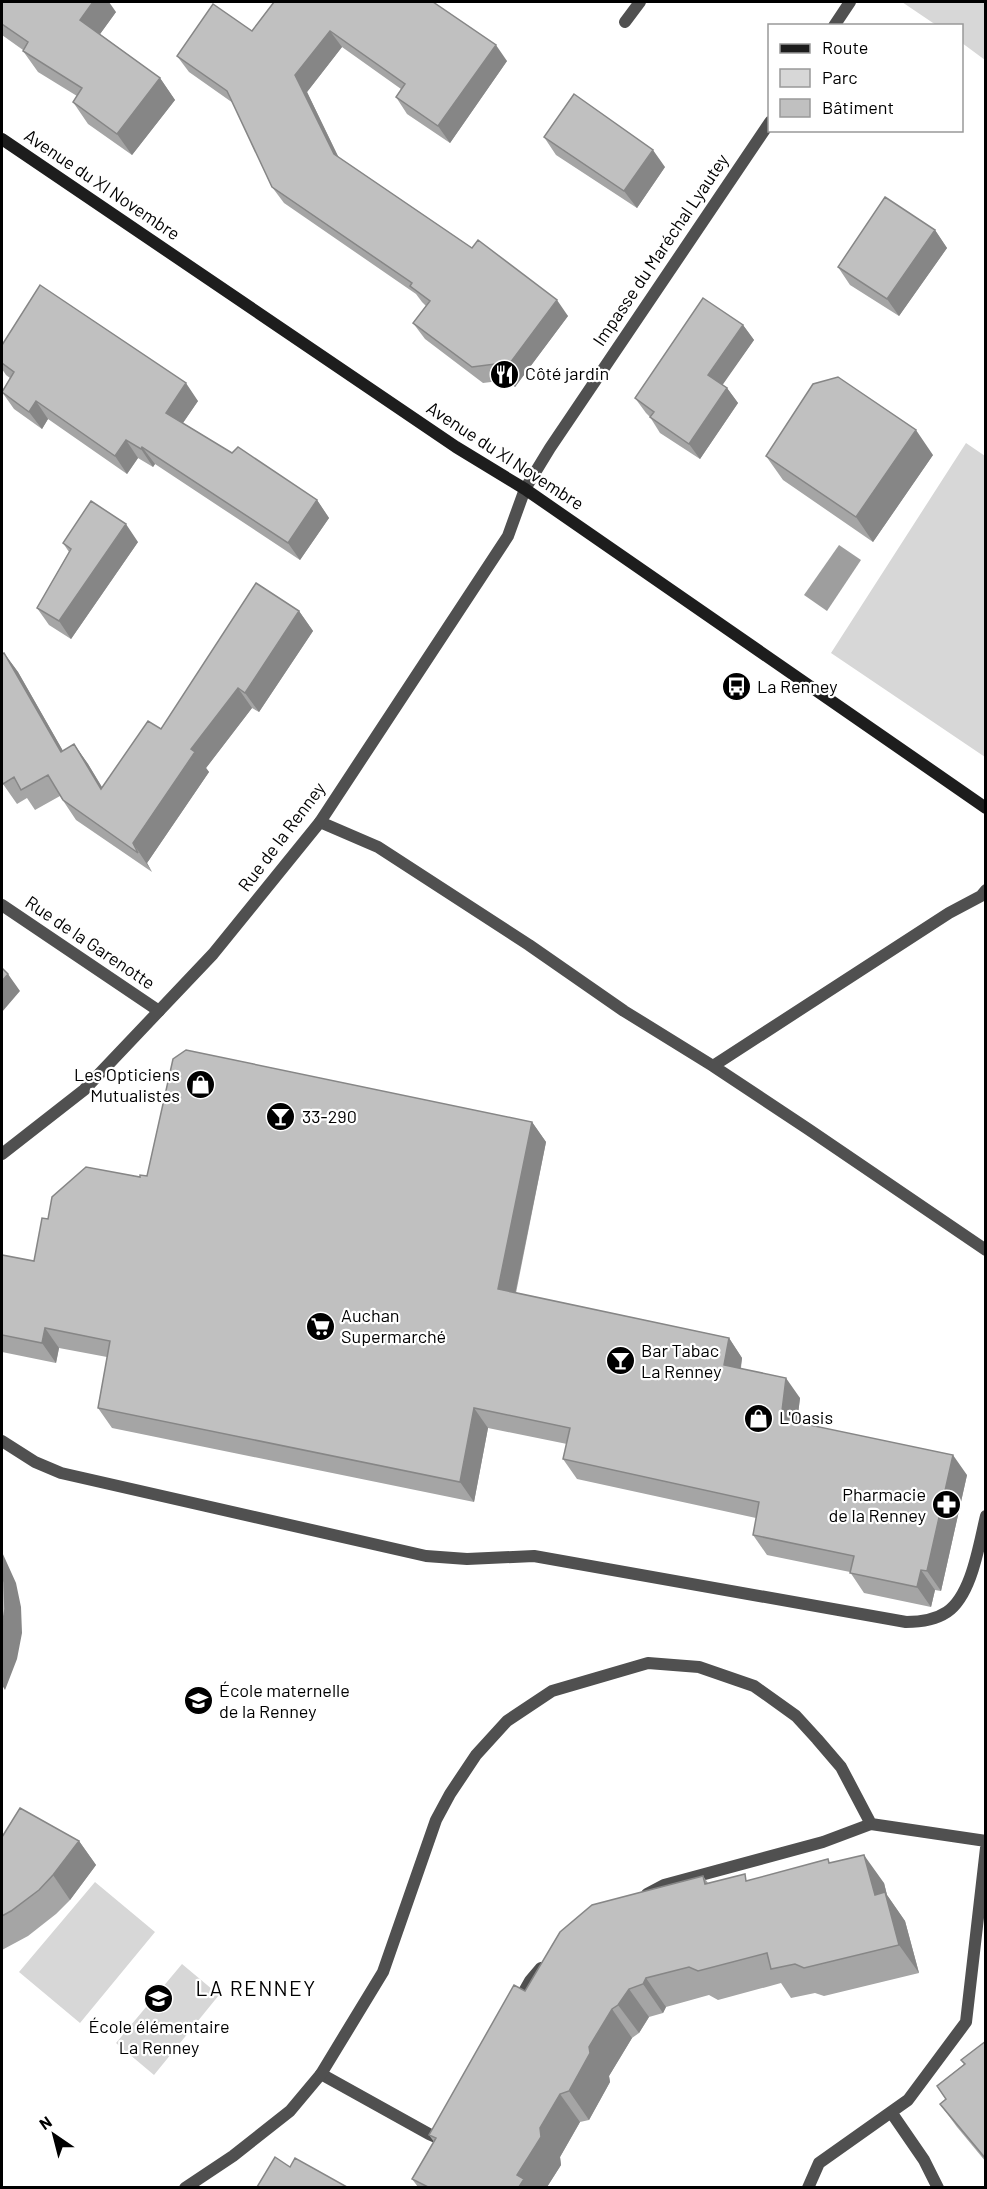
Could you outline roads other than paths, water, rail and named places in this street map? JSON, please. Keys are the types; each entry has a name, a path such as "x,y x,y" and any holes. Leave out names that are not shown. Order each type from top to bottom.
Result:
{"main road":[{"name":"Avenue du XI Novembre","path":"2,140 456,447 525,489 986,808"}],"street":[{"path":"626,22 640,2"},
{"path":"835,24 850,2"},
{"name":"Impasse du Maréchal Lyautey","path":"525,489 550,448 768,125"},
{"name":"Rue de la Renney","path":"2,1154 84,1090 213,954 320,822 508,536 525,489"},
{"path":"320,822 378,847 529,945 624,1011 713,1066 986,1250"},
{"path":"713,1066 949,914 981,896 986,890"},
{"name":"Rue de la Garenotte","path":"2,905 159,1011"},
{"path":"2,1440 35,1462 61,1473 426,1556 467,1559 534,1556 906,1622 923,1622 948,1612 964,1591 986,1516"},
{"path":"185,2187 233,2156 290,2111 321,2074 383,1972 436,1820 450,1794 476,1755 507,1721 552,1691 648,1663 699,1667 754,1686 796,1716 818,1739 841,1767 871,1824"},
{"path":"633,1901 664,1885 823,1842 871,1824 986,1841"},
{"path":"808,2187 819,2163 908,2100 966,2022 986,1848"},
{"path":"513,2012 530,1981 551,1957"},
{"path":"321,2074 438,2138 449,2122"},
{"path":"891,2112 924,2160 939,2187"}],"place":[{"name":"Côté jardin","path":"504,374"},
{"name":"La Renney","path":"736,687"},
{"name":"Les Opticiens Mutualistes","path":"201,1085"},
{"name":"33-290","path":"281,1117"},
{"name":"Auchan Supermarché","path":"320,1326"},
{"name":"Bar Tabac La Renney","path":"620,1361"},
{"name":"L'Oasis","path":"758,1418"},
{"name":"Pharmacie de la Renney","path":"947,1505"},
{"name":"École maternelle de la Renney","path":"198,1701"},
{"name":"École élémentaire La Renney","path":"159,1998"}],"district":[{"name":"LA RENNEY","path":"256,1989"}]}
